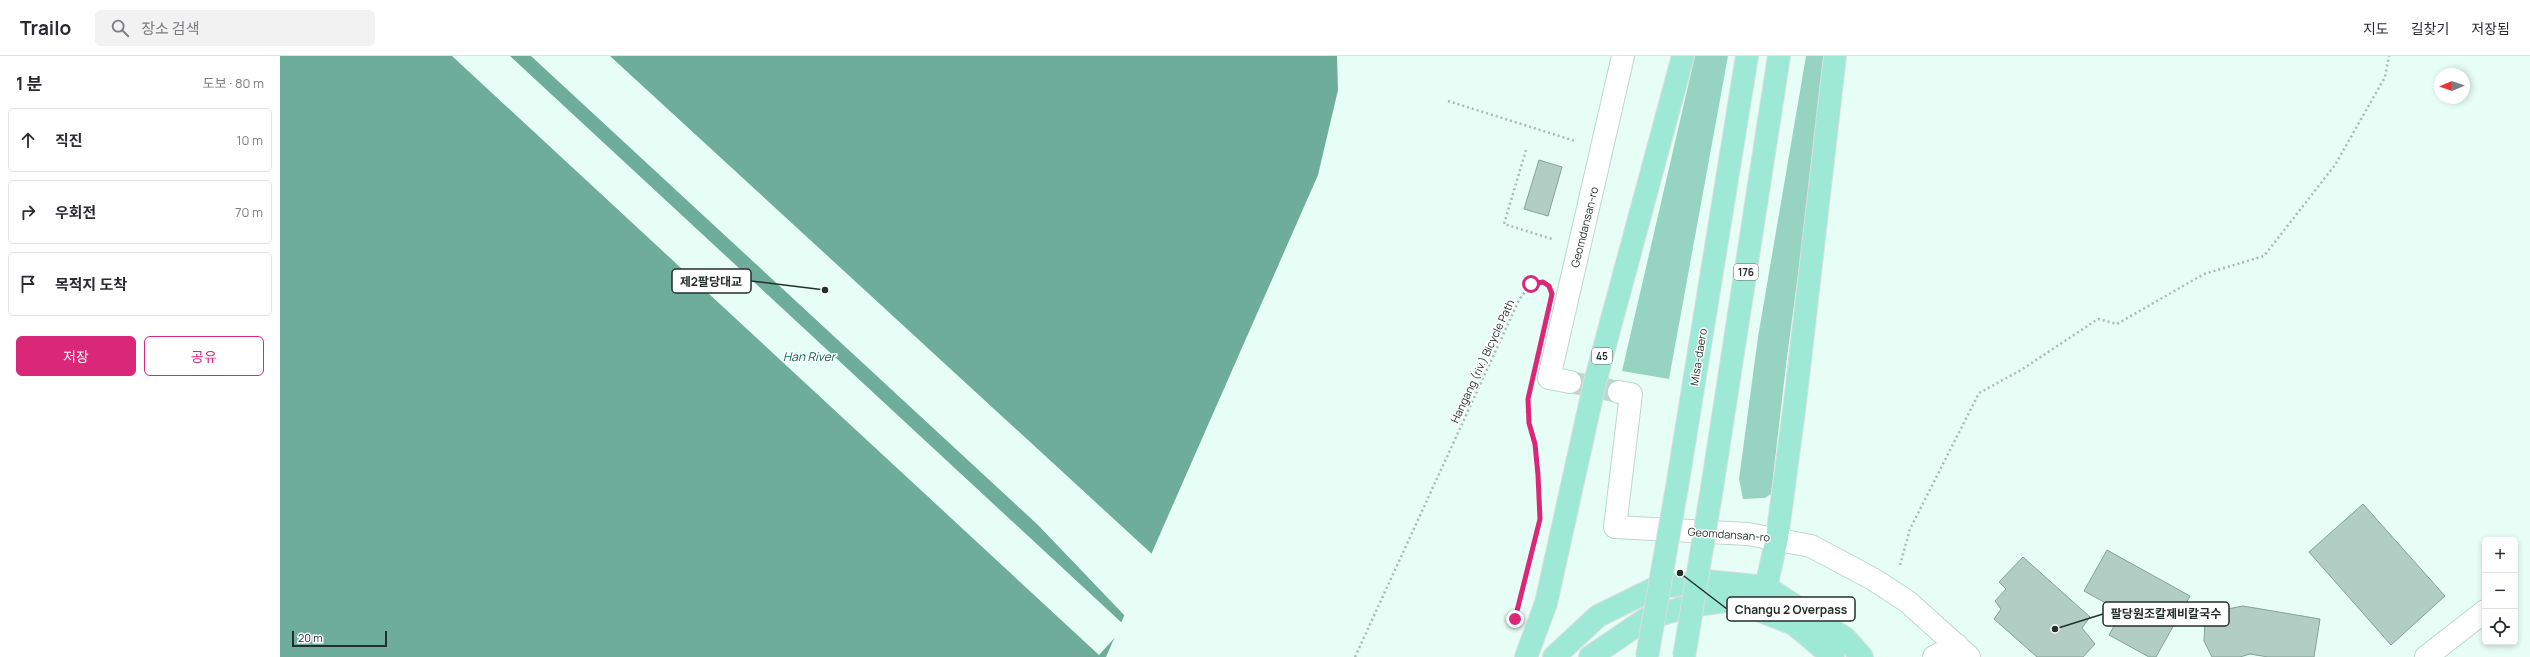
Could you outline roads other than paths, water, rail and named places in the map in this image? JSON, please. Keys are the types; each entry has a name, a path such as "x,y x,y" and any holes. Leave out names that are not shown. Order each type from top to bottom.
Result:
{"main road":[{"name":"45","path":"1526,657 1546,603 1595,382 1683,56"},
{"name":"Misa-daero","path":"1647,657 1747,56"},
{"name":"176","path":"1684,657 1712,488 1779,56"},
{"path":"1766,587 1777,538 1835,56"},
{"path":"1554,656 1598,616 1655,588 1706,581 1766,587 1845,638 1862,657"},
{"path":"1590,657 1646,619 1689,606 1726,601 1758,610 1794,624 1833,657"}],"street":[{"name":"Geomdansan-ro","path":"1570,382 1549,378 1623,56"},
{"name":"Geomdansan-ro","path":"1619,392 1631,394 1615,527 1777,538 1816,548 1873,579 1908,602 1963,651"},
{"path":"2426,657 2482,613"},
{"name":"Geomdansan-ro","path":"1934,657 1963,651"}],"water":[{"name":"Han River","path":"280,56 1337,56 1338,90 1318,175 1106,657 280,657"}],"tunnel":[{"path":"1570,382 1619,392"}],"place":[{"name":"제2팔당대교","path":"825,290"},
{"name":"Changu 2 Overpass","path":"1680,573"},
{"name":"팔당원조칼제비칼국수","path":"2055,629"}]}
